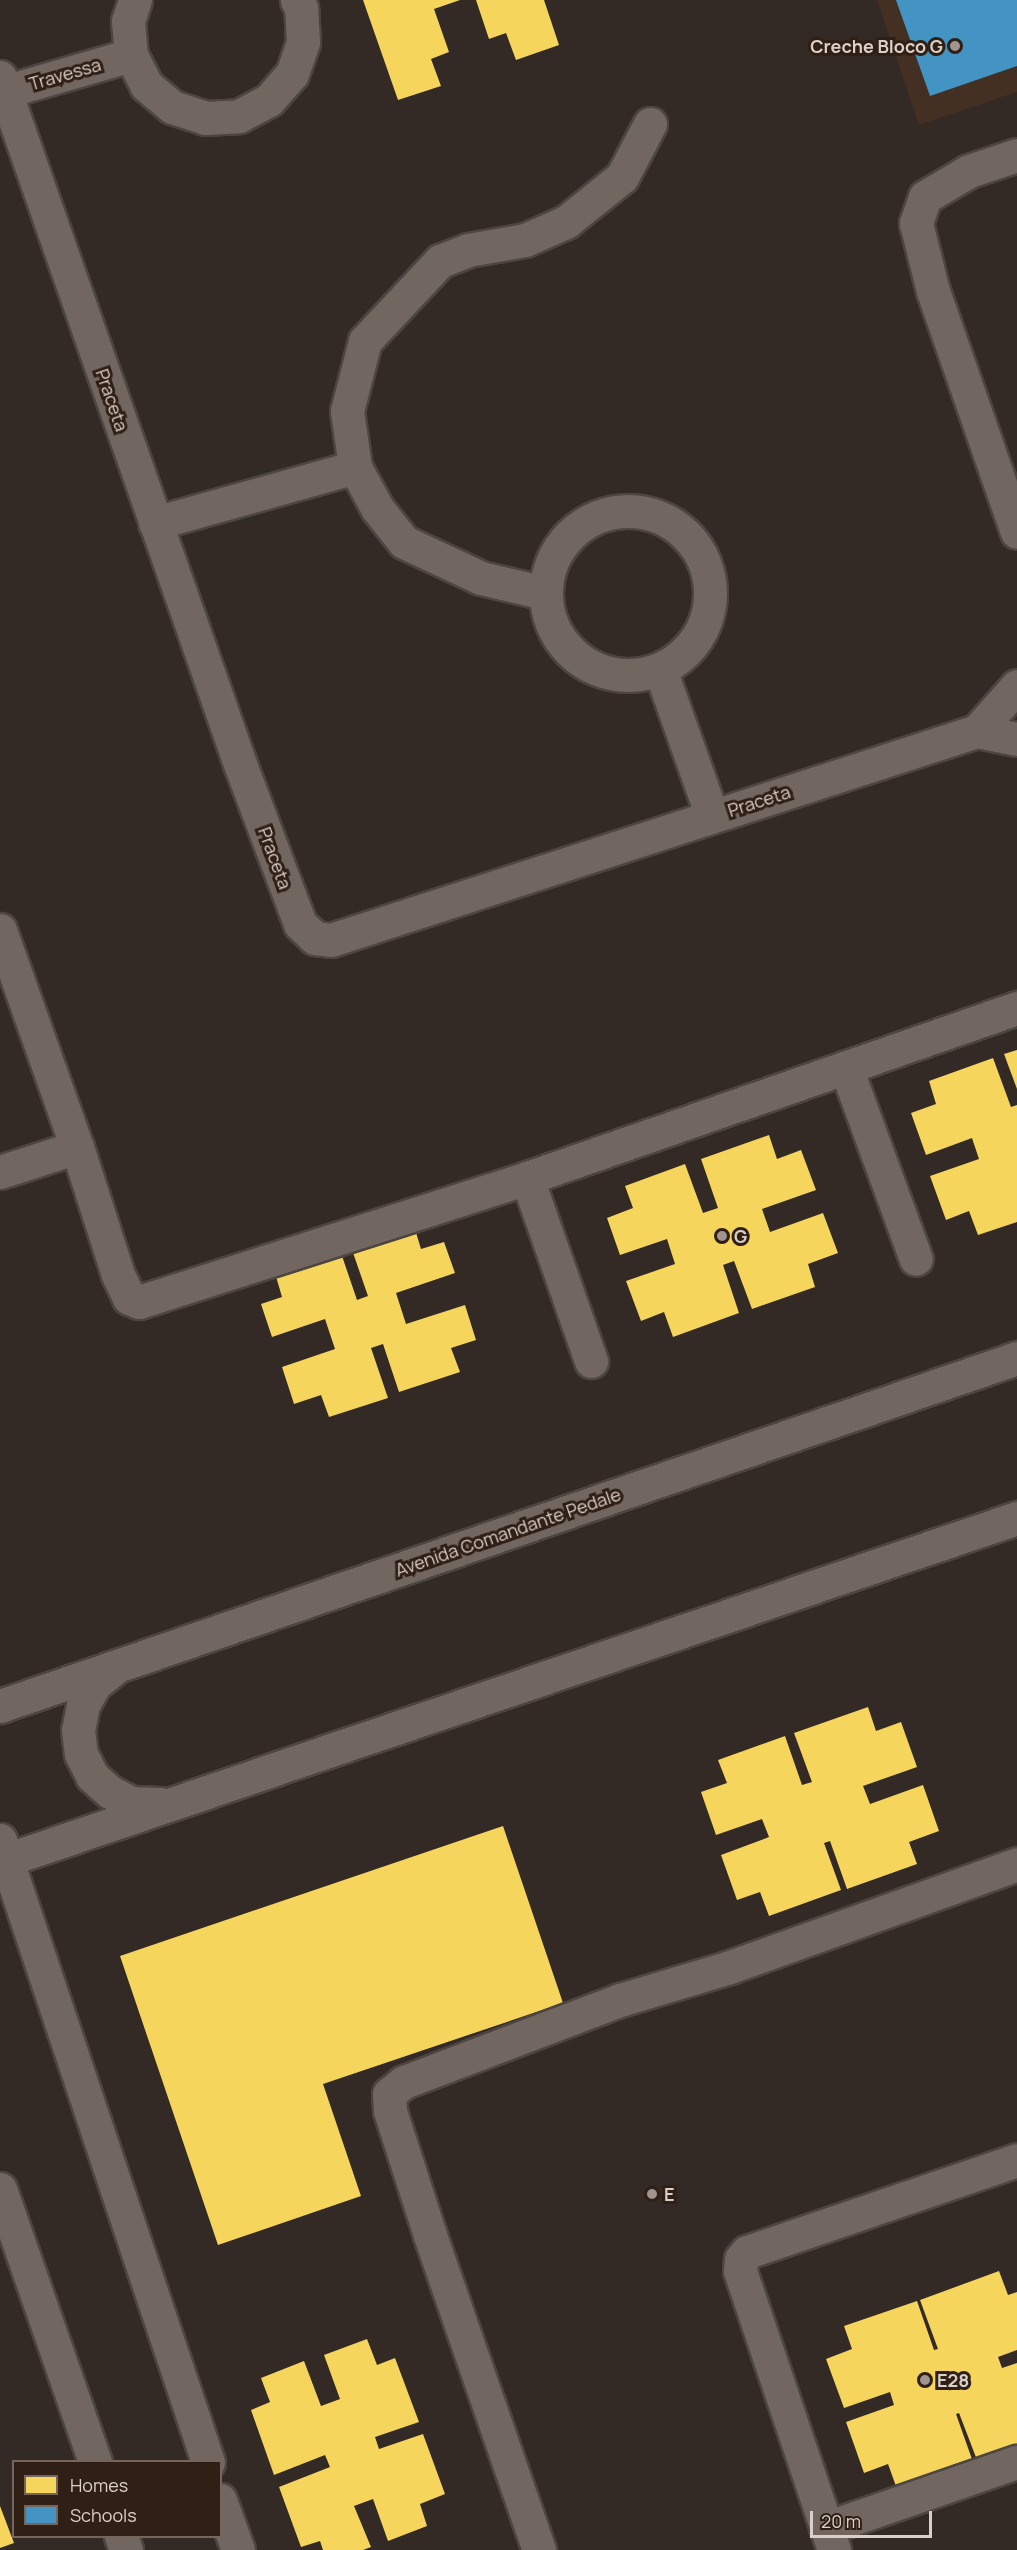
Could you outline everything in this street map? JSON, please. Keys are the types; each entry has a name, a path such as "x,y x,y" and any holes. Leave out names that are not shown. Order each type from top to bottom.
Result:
{"street":[{"path":"135,0 128,21 130,55 146,85 172,107 205,118 239,116 269,100 292,74 303,42 301,8 297,0"},
{"name":"Travessa","path":"2,87 130,55"},
{"name":"Praceta","path":"2,87 155,523 300,924 315,938 331,940 977,731 1017,739"},
{"path":"545,594 481,578 404,542 377,508 355,467 347,411 365,341 440,261 468,250 525,240 566,222 622,177 650,124"},
{"path":"1017,155 969,171 925,197 916,223 933,291 1017,532"},
{"path":"155,523 355,467"},
{"path":"625,510 654,515 686,534 702,557 708,572 710,601 703,628 688,650 661,672 631,676 603,672 583,662 562,643 550,622 545,594 549,566 569,535 593,519 625,510"},
{"path":"661,672 712,816"},
{"path":"977,731 1017,686"},
{"path":"0,930 77,1147 118,1275 129,1298 139,1302 527,1178 1017,1008"},
{"path":"846,1068 916,1259"},
{"path":"0,1172 77,1147"},
{"path":"527,1178 591,1361"},
{"name":"Avenida Comandante Pedale","path":"0,1706 1017,1358"},
{"path":"207,2460 2,1854 181,1800 1017,1518"},
{"path":"137,1658 114,1668 95,1684 83,1705 78,1730 81,1754 92,1776 110,1792 132,1803 156,1805 181,1800"},
{"path":"539,2550 430,2235 390,2111 389,2094 404,2082 620,2000 730,1967 1017,1864"},
{"path":"1017,2160 747,2252 741,2259 740,2270 830,2539 1017,2462"},
{"path":"0,2189 94,2460"},
{"path":"222,2505 237,2550"}],"shaded area":[{"name":"Creche Bloco G","path":"877,0 1017,0 1017,92 919,125"}],"building: Homes":[{"path":"363,0 460,0 434,9 449,52 431,59 441,86 398,100"},
{"path":"476,0 544,0 559,45 516,60 506,33 489,39"},
{"path":"1017,1050 1017,1089 1004,1054"},
{"path":"993,1058 1011,1107 1017,1105 1017,1222 978,1235 969,1211 946,1220 930,1176 979,1159 972,1138 926,1155 911,1113 936,1104 929,1081"},
{"name":"G","path":"769,1135 777,1159 801,1150 816,1190 762,1209 770,1232 823,1213 838,1253 808,1264 815,1287 752,1309 734,1261 723,1265 739,1313 673,1337 664,1312 641,1321 626,1281 675,1264 667,1239 620,1255 607,1218 633,1208 625,1186 685,1164 703,1213 718,1208 701,1159"},
{"path":"414,1226 421,1249 444,1242 455,1273 396,1293 406,1324 465,1305 476,1340 451,1348 460,1372 399,1392 383,1344 371,1348 388,1398 329,1417 321,1395 294,1404 282,1367 335,1349 325,1319 272,1337 261,1304 282,1297 275,1273 340,1250 357,1300 368,1296 351,1247"},
{"path":"868,1707 876,1731 901,1722 917,1767 863,1786 870,1804 923,1785 939,1831 909,1842 917,1864 847,1889 830,1841 824,1843 841,1890 769,1916 760,1892 737,1900 721,1855 769,1837 762,1819 716,1835 701,1792 727,1783 718,1760 785,1736 802,1785 812,1782 794,1733"},
{"path":"503,1826 563,2003 323,2084 361,2196 218,2245 120,1956"},
{"name":"E28","path":"999,2271 1008,2295 1017,2292 1017,2350 998,2357 1002,2368 1017,2363 1017,2446 977,2460 959,2413 956,2414 973,2462 897,2489 888,2464 864,2473 846,2422 894,2405 890,2392 844,2408 826,2359 852,2349 844,2326 917,2301 934,2350 938,2349 920,2300"},
{"path":"367,2339 377,2365 395,2358 419,2422 375,2437 379,2449 423,2434 445,2494 420,2504 427,2526 388,2541 373,2499 354,2506 371,2547 363,2550 323,2550 320,2541 301,2547 279,2487 330,2467 325,2455 274,2475 251,2410 270,2402 261,2378 304,2361 321,2406 340,2399 324,2355"},
{"path":"0,2506 14,2543 0,2548"}],"building: Schools":[{"name":"Creche Bloco G","path":"896,0 1017,0 1017,66 930,96"}],"place":[{"name":"Creche Bloco G","path":"955,46"},
{"name":"G","path":"722,1236"},
{"name":"E","path":"652,2194"},
{"name":"E28","path":"925,2380"}]}
